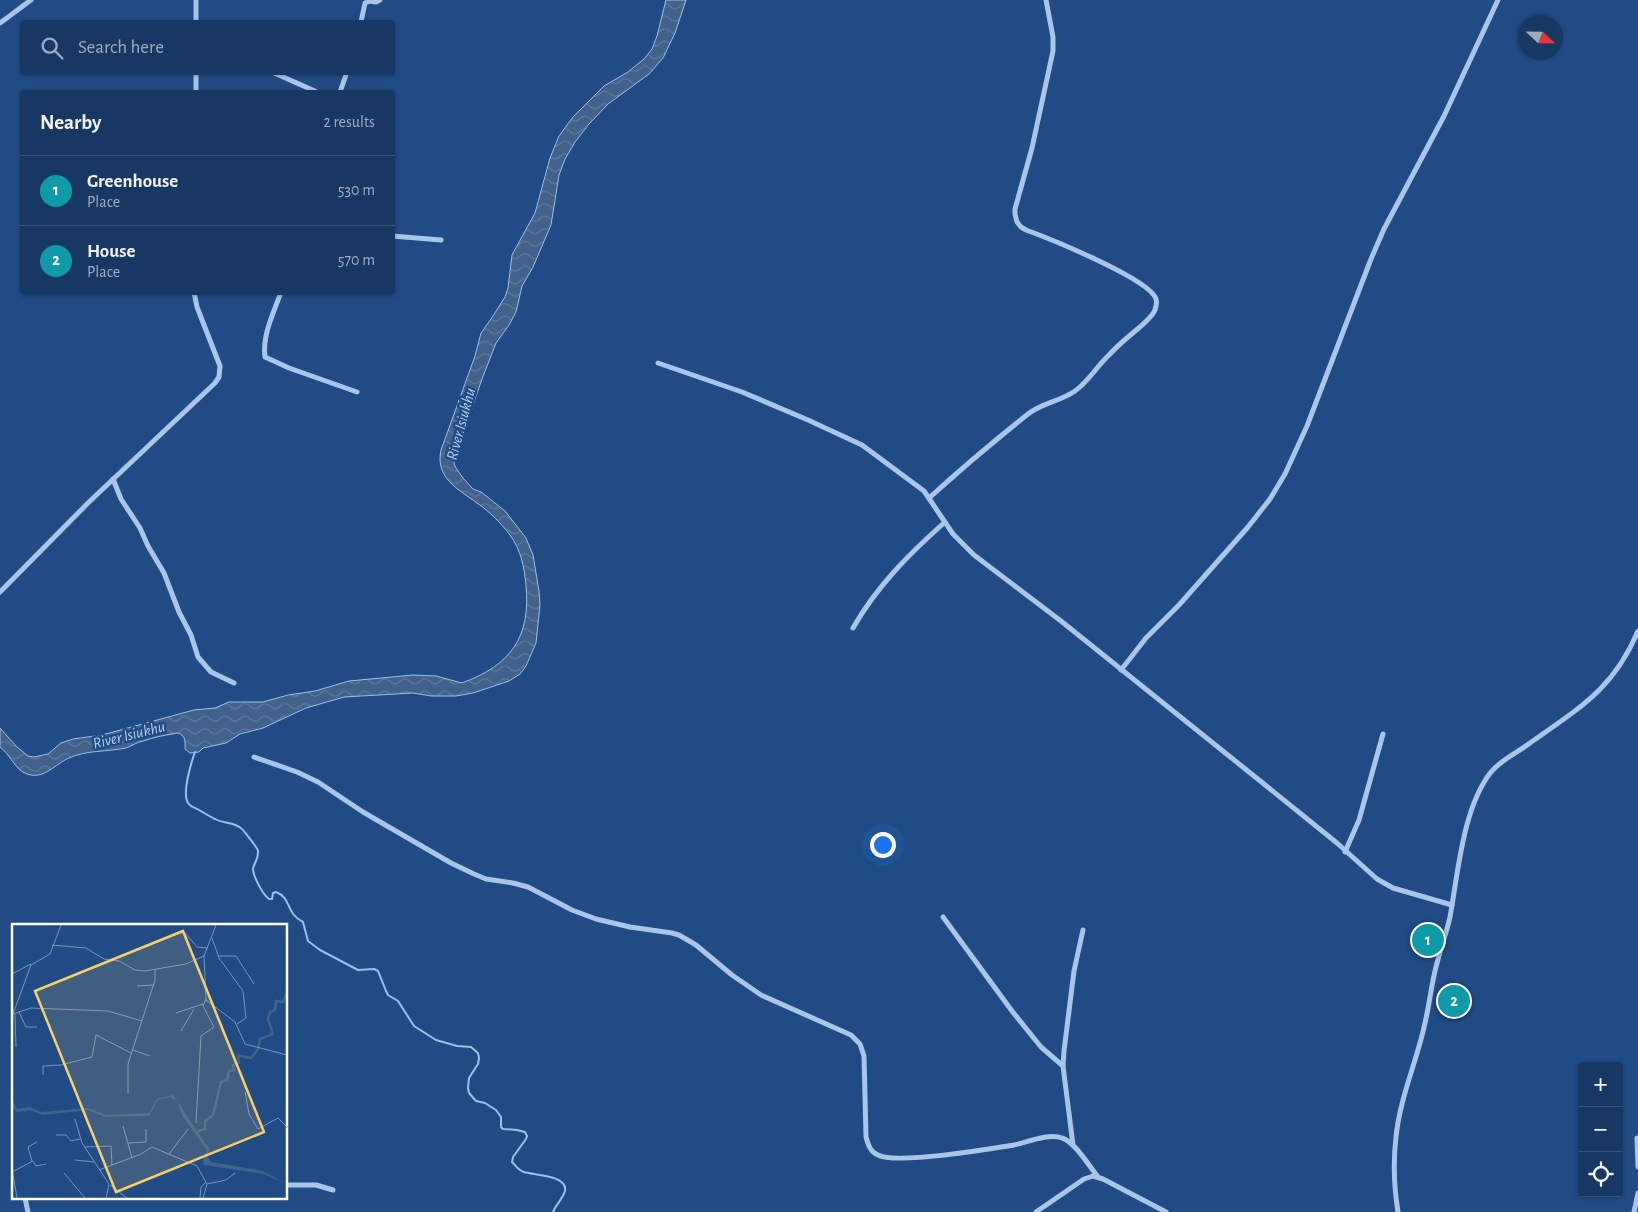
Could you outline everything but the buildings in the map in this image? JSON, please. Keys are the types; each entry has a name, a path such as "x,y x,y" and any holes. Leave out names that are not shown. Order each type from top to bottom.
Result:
{"street":[{"path":"0,24 31,0"},
{"path":"196,0 196,20"},
{"path":"361,20 365,3 380,0"},
{"path":"930,498 973,459 1030,412 1075,391 1155,311 1156,300 1152,293 1138,283 1080,252 1026,230 1016,222 1016,202 1032,148 1052,51 1053,37 1046,0"},
{"path":"1121,670 1146,638 1179,605 1248,527 1270,499 1285,474 1307,426 1384,229 1444,116 1498,0"},
{"path":"196,75 196,90"},
{"path":"279,75 312,90"},
{"path":"341,90 346,75"},
{"path":"395,236 441,240"},
{"path":"0,592 89,502 210,389 219,377 219,361 197,307 195,295"},
{"path":"280,295 271,320 265,346 265,357 289,368 357,392"},
{"path":"658,363 742,392 854,440 915,483 930,498 953,534 974,555 1061,621 1259,780 1385,885 1452,905"},
{"path":"113,479 121,498 140,528 164,573 179,612 191,635 198,657 211,672 234,683"},
{"path":"853,628 876,592 907,558 945,522"},
{"path":"1398,1212 1394,1178 1396,1136 1400,1113 1410,1072 1421,1042 1435,971 1448,928 1459,861 1466,831 1479,792 1487,778 1499,764 1563,721 1602,688 1620,665 1638,631"},
{"path":"1345,852 1359,820 1383,734"},
{"path":"254,756 307,776 363,812 451,863 474,874 486,879 528,887 572,910 596,919 679,935 696,945 732,975 761,995 851,1036 860,1044 864,1056 866,1136 869,1148 877,1155 888,1158 917,1158 1014,1145 1056,1137 1064,1139 1073,1145 1098,1177 1166,1212"},
{"path":"943,916 1041,1047 1064,1066"},
{"path":"1073,1145 1064,1066 1065,1043 1074,971 1083,930"},
{"path":"1637,1138 1638,1167"},
{"path":"1036,1212 1084,1179 1098,1177"},
{"path":"288,1185 316,1185 333,1190"},
{"path":"1634,1212 1638,1193"}],"water":[{"name":"River Isiukhu","path":"666,0 686,0 675,33 663,58 649,74 608,104 589,124 565,159 559,175 551,225 533,267 522,286 516,312 496,343 455,457 454,464 463,478 473,489 481,492 505,511 526,538 533,555 540,605 536,643 526,666 520,674 509,681 473,693 456,696 431,696 413,693 344,697 306,708 263,728 240,734 226,743 203,748 199,752 190,753 185,749 184,737 178,733 151,738 126,748 76,755 39,775 27,774 19,769 0,747 0,728 16,746 28,756 34,757 48,754 61,743 73,739 102,735 194,710 215,708 229,702 263,702 288,695 315,691 349,681 413,675 436,676 462,683 479,676 505,658 521,634 525,620 527,603 526,585 521,558 514,541 499,522 450,482 441,468 441,450 475,356 481,333 505,297 512,255 535,213 550,158 559,136 573,117 604,86 628,72 644,59 652,49"}],"waterway":[{"path":"195,752 187,784 186,796 188,803 215,819 240,827 243,830 258,851 253,869 261,890 269,899 272,899 273,893 276,892 284,898 293,914 303,922 308,941 320,950 358,970 374,969 378,971 388,995 398,1001 414,1026 436,1040 457,1046 471,1047 478,1053 478,1064 469,1078 469,1093 476,1101 485,1103 496,1110 501,1117 501,1127 503,1129 525,1132 526,1139 513,1157 512,1162 517,1168 524,1172 556,1179 564,1186 564,1194 553,1212"}],"place":[{"name":"Greenhouse","path":"1428,940"},
{"name":"House","path":"1454,1001"}]}
